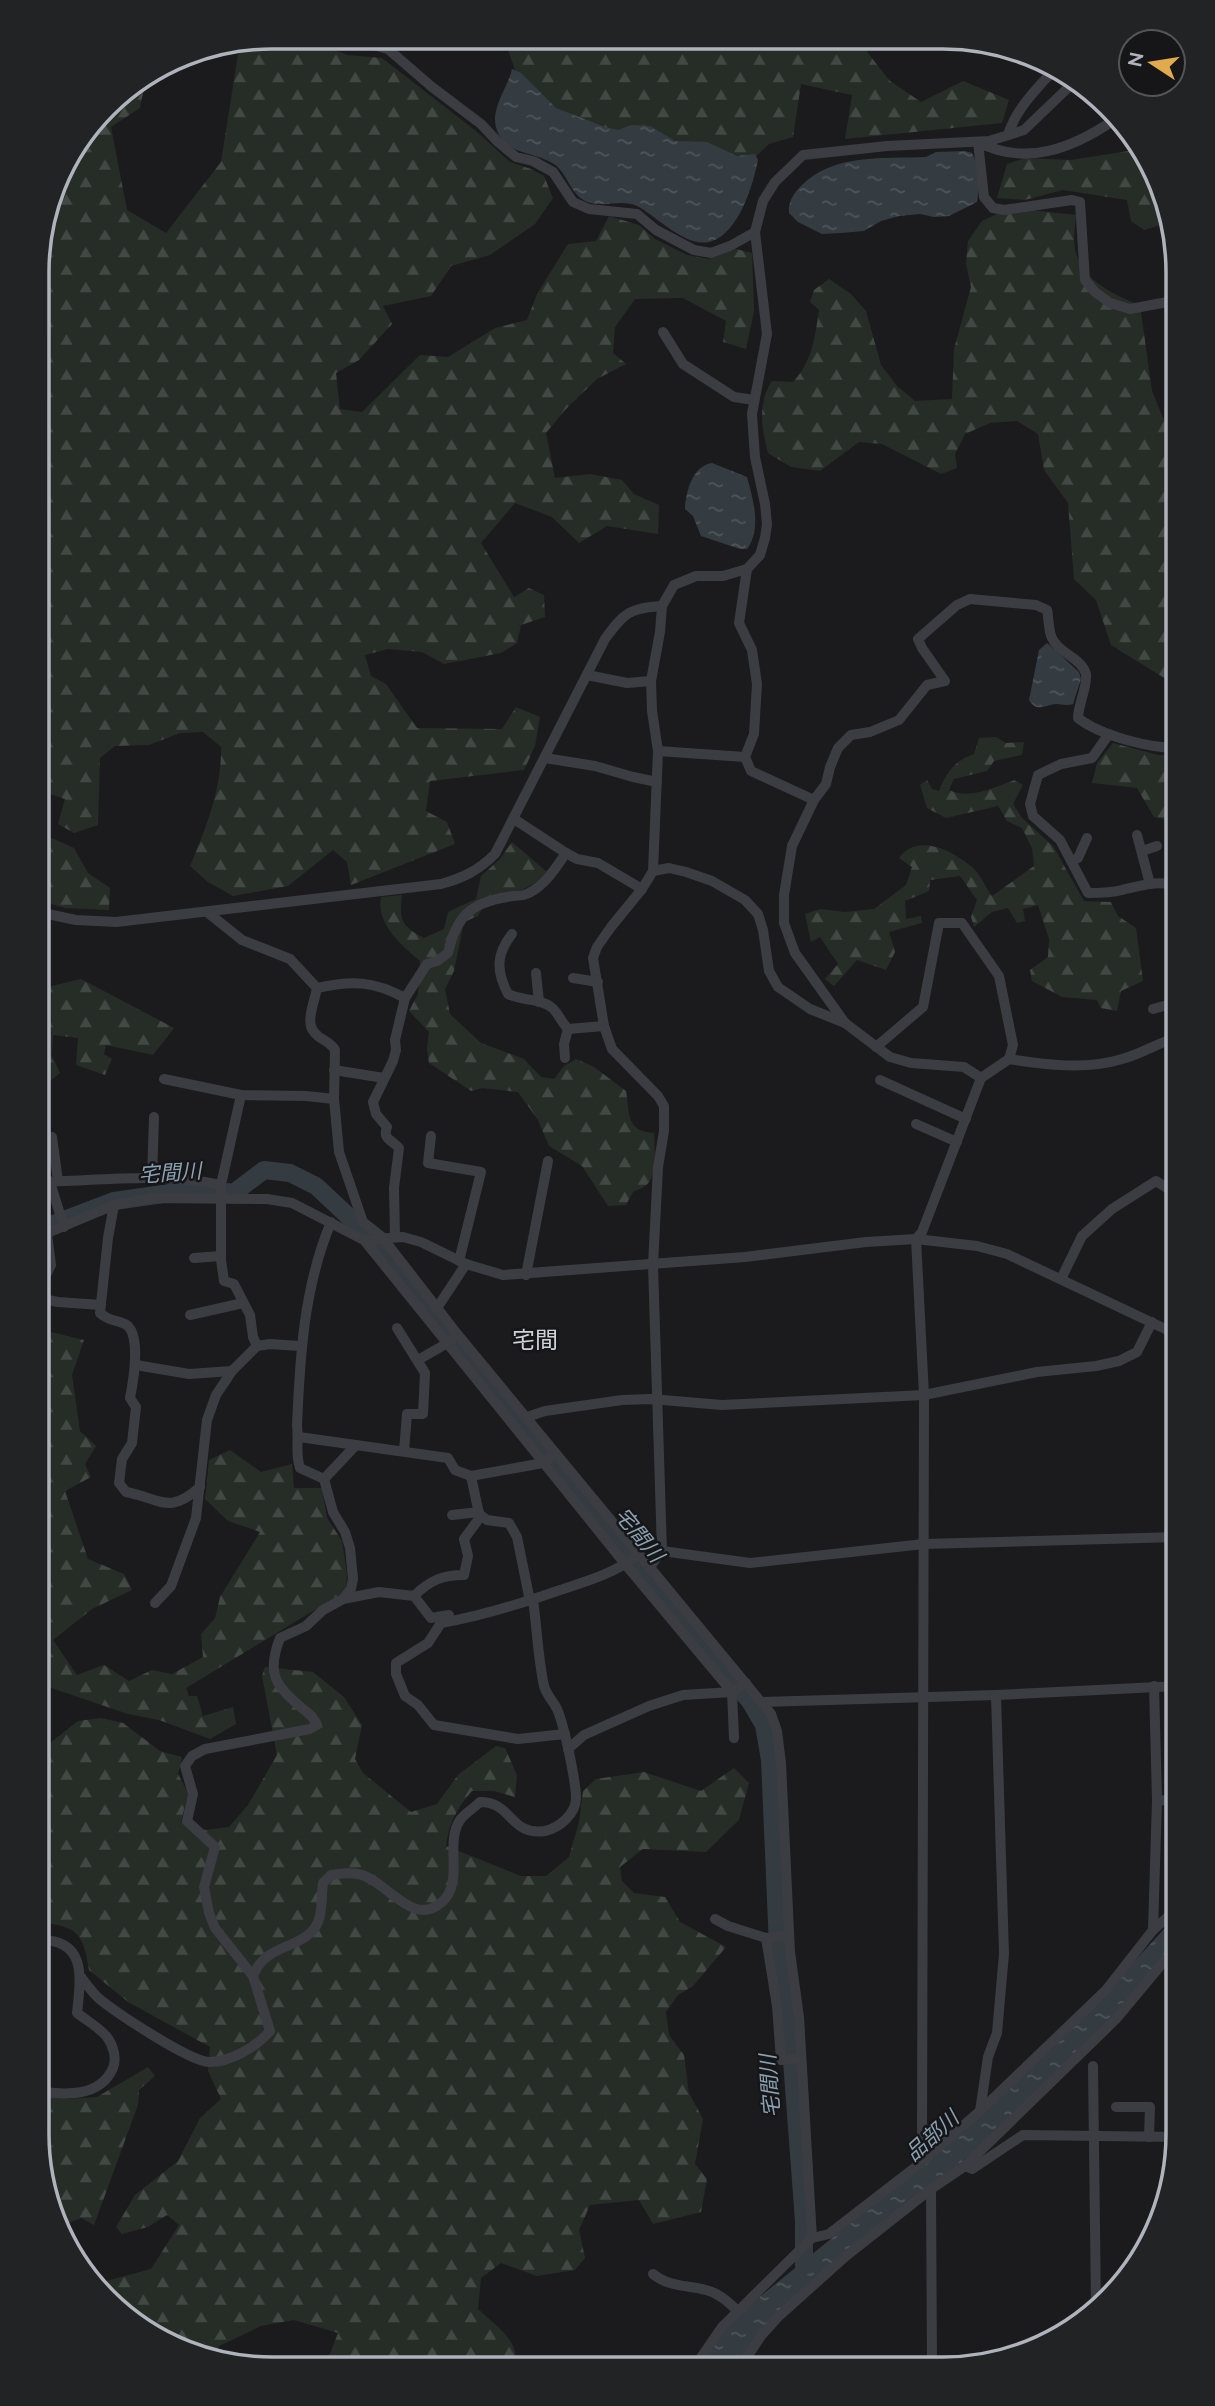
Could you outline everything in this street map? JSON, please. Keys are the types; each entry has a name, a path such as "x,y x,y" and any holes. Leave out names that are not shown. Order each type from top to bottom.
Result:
{"street":[{"path":"388,49 481,124 516,156 533,161 552,172 573,202 589,209 637,214 656,230 694,250 711,253 755,232"},
{"path":"1008,135 1025,103 1048,76"},
{"path":"649,1568 662,1551 653,1265 664,1107 658,1096 612,1049 604,1026 593,958 597,947 653,871 658,751 651,681 662,606 674,585 696,576 723,576 747,569 760,555 767,524 755,457 751,414 767,334 755,232 763,201 775,182 803,155 887,146 978,142 1008,135 1024,130 1068,88"},
{"path":"978,142 994,151 1033,155 1064,147 1109,123"},
{"path":"978,142 984,197 993,208 1004,210 1072,200 1080,202 1085,280 1095,292 1110,303 1130,309 1166,302"},
{"path":"663,332 682,364 727,394 754,400"},
{"path":"747,569 739,623 752,650 757,684 754,734 745,757 751,771 814,800"},
{"path":"845,1023 795,953 785,923 784,895 792,846 814,800 826,784 838,748 851,735 870,732 899,720 927,685 945,681 918,639 957,605 971,599 1036,605 1047,610 1051,636 1057,647 1083,667 1087,677 1078,706 1078,718 1087,726 1109,734 1166,748"},
{"path":"49,914 76,920 116,922 429,886 460,879 481,868 495,854 606,639 619,620 637,607 662,606"},
{"path":"587,675 627,683 651,681"},
{"path":"1109,734 1092,758 1049,768 1038,775 1030,804 1032,816 1060,841 1088,893 1166,884"},
{"path":"658,751 745,757"},
{"path":"545,758 595,765 657,782"},
{"path":"514,819 566,853 577,859 598,863 642,889"},
{"path":"1138,835 1150,884"},
{"path":"1070,861 1079,858 1087,838"},
{"path":"1142,851 1157,846"},
{"path":"395,1237 394,1188 399,1148 387,1139 387,1127 373,1108 373,1102 396,1050 395,1040 405,998 427,964 448,953 453,930 465,914 497,899 533,891 552,874 566,853"},
{"path":"653,871 669,868 712,881 745,900 758,914 769,971 778,987 810,1009 845,1023 890,1057 911,1063 964,1067 981,1078"},
{"path":"208,912 242,940 290,959 317,988"},
{"path":"876,1047 923,1007 939,923 962,923 999,975 1013,1045 1009,1059 981,1078 922,1232 916,1239 924,1395 922,2146 917,2166"},
{"path":"512,934 500,953 497,966 508,993 549,1005 568,1029"},
{"path":"536,973 539,1002"},
{"path":"573,978 598,982"},
{"path":"317,988 341,983 369,983 405,998"},
{"path":"317,988 310,1024 313,1032 332,1044 335,1050 334,1099 340,1153 363,1222 382,1237 437,1308 451,1340 527,1417 549,1459 631,1561 649,1568 739,1688 734,1738"},
{"path":"1153,1009 1166,1005"},
{"path":"568,1029 604,1026"},
{"path":"565,1058 564,1044 568,1029"},
{"path":"1009,1059 1044,1065 1088,1064 1122,1060 1166,1042"},
{"path":"334,1070 384,1078"},
{"path":"164,1079 241,1095 334,1099"},
{"path":"880,1080 966,1119"},
{"path":"241,1095 221,1192 221,1256 224,1282 234,1284 250,1315 257,1346"},
{"path":"152,1178 154,1117"},
{"path":"916,1124 957,1142"},
{"path":"431,1136 428,1163 481,1172 463,1262 437,1308"},
{"path":"52,1137 54,1182 64,1227"},
{"path":"526,1275 548,1161"},
{"path":"49,1182 193,1179 221,1192 292,1203 363,1240 451,1340 631,1561 739,1688 762,1702 771,1714 777,1731 781,1763 789,1935 802,2058 811,2239"},
{"path":"1061,1279 1082,1236 1112,1209 1156,1181 1166,1187"},
{"path":"49,1233 114,1205 152,1198 221,1192"},
{"path":"114,1205 100,1313 110,1321 126,1324 131,1331 136,1365 130,1398 136,1407 132,1443 122,1459 120,1483 126,1492 148,1496 167,1505 185,1501 200,1487"},
{"path":"324,1479 300,1468 296,1457 299,1437 297,1425 300,1346 319,1251 331,1222"},
{"path":"363,1240 395,1237 421,1242 463,1262 503,1275 526,1275 745,1257 866,1242 916,1239 987,1248 1007,1254 1166,1329"},
{"path":"194,1258 221,1256"},
{"path":"49,1300 101,1305"},
{"path":"190,1315 243,1303"},
{"path":"527,1417 545,1411 622,1400 657,1399 722,1405 924,1395 1037,1372 1119,1361 1136,1352 1152,1322"},
{"path":"397,1328 425,1373 423,1414 407,1415 404,1451"},
{"path":"418,1360 451,1340"},
{"path":"155,1603 171,1586 190,1540 196,1518 207,1420 216,1395 232,1371 257,1346 300,1346"},
{"path":"136,1365 189,1374 232,1371"},
{"path":"299,1437 448,1458 455,1470 471,1476 549,1459"},
{"path":"324,1479 356,1445"},
{"path":"253,1976 257,1963 269,1954 310,1935 322,1911 323,1883 331,1875 359,1874 376,1882 406,1905 422,1910 436,1907 447,1898 453,1887 454,1836 460,1821 480,1802 494,1802 517,1825 533,1832 549,1830 562,1823 572,1812 577,1800 565,1734 557,1709 544,1689 532,1600 517,1537 509,1523 487,1520 480,1514 471,1476"},
{"path":"324,1479 333,1513 345,1532 350,1548 353,1579 351,1589 343,1599"},
{"path":"452,1515 480,1514"},
{"path":"81,1977 100,2000 163,2040 207,2062 225,2059 250,2048 270,2031 253,1976 215,1928 209,1913 204,1887 215,1847 187,1821 193,1794 185,1766 192,1756 205,1749 315,1727 317,1725 313,1717 282,1691 275,1681 274,1654 280,1638 306,1626 323,1609 343,1599 379,1592 414,1595 440,1576 464,1575 468,1556 464,1539 480,1514"},
{"path":"662,1551 750,1563 924,1544 1166,1536"},
{"path":"565,1734 518,1739 434,1725 418,1705 405,1696 396,1674 396,1663 428,1643 440,1623 494,1613 603,1576 631,1561"},
{"path":"414,1595 431,1618 461,1614 468,1618"},
{"path":"1153,1930 1157,1800 1154,1686"},
{"path":"762,1702 996,1695 1166,1686"},
{"path":"568,1749 584,1735 649,1706 683,1695 739,1688"},
{"path":"980,2111 988,2057 998,2033 1004,1954 996,1695"},
{"path":"1157,1800 1166,1800"},
{"path":"715,1919 766,1938 789,1935"},
{"path":"701,2357 722,2327 811,2239 829,2234 917,2166 980,2111 1106,1990 1153,1930 1166,1919"},
{"path":"766,1938 777,2006 781,2060 802,2058"},
{"path":"49,1940 64,1943 74,1952 81,1977 77,2013 106,2036 113,2048 115,2063 109,2077 97,2088 78,2093 49,2093"},
{"path":"747,2357 779,2316 846,2256 931,2189 965,2166 1116,2019 1166,1960"},
{"path":"1093,2066 1096,2297"},
{"path":"1116,2107 1150,2106 1149,2137"},
{"path":"965,2166 972,2169 1023,2135 1166,2137"},
{"path":"931,2189 932,2357"},
{"path":"653,2274 663,2283 706,2290 720,2296 738,2311"}],"green space":[{"path":"258,49 332,49 347,55 382,58 476,131 510,162 544,176 553,198 535,224 490,255 451,266 431,296 383,306 392,324 359,360 336,373 340,409 362,412 420,355 448,357 495,328 527,320 537,294 568,244 596,241 609,216 639,225 655,239 687,255 709,259 736,249 752,253 754,311 746,349 723,342 726,321 683,298 635,299 615,327 613,353 626,364 597,379 546,433 555,478 590,474 622,480 634,494 659,505 658,534 607,526 579,543 552,517 515,503 481,543 514,597 529,588 544,595 545,617 521,625 517,643 501,653 444,664 422,652 388,649 365,655 371,676 386,684 417,728 502,729 516,707 540,717 535,746 524,770 430,781 426,811 447,822 455,844 351,885 347,862 333,850 288,886 233,896 208,882 190,866 212,808 221,762 221,747 203,732 180,733 149,745 115,746 100,758 98,825 74,833 58,824 65,799 49,794 49,258 57,215 66,187 79,161 114,114 144,90 140,108 111,127 127,210 166,233 221,162 238,54"},
{"path":"869,49 867,52 890,81 921,102 963,81 1009,100 1002,123 845,139 852,95 801,84 793,137 769,144 739,173 665,153 524,96 508,50"},
{"path":"1130,151 1143,174 1160,225 1144,230 1131,221 1127,200 1063,190 1025,200 997,198 1007,164 1025,158 1071,160"},
{"path":"1021,209 1076,215 1075,249 1084,269 1100,285 1140,305 1152,391 1166,421 1166,679 1111,645 1096,600 1074,579 1068,503 1044,470 1038,434 1017,421 990,423 965,434 955,454 957,468 941,474 882,444 859,442 820,471 791,467 768,453 762,417 767,389 772,381 793,382 805,366 814,339 819,310 810,302 814,290 829,279 851,294 866,311 881,365 897,386 915,401 952,399 954,349 971,287 966,264 968,241 982,221 999,213"},
{"path":"996,737 1006,743 1024,742 1022,755 994,761 987,771 954,779 949,790 974,793 1015,780 1023,785 1013,804 1022,818 1053,846 1084,901 1111,902 1118,916 1136,928 1143,981 1121,991 1117,1011 1101,1008 1097,1000 1062,997 1032,981 1030,970 1048,957 1049,939 1038,905 1023,909 1025,921 1017,923 1008,908 992,912 974,927 971,917 977,900 960,876 930,880 929,891 905,901 906,919 921,916 922,923 889,932 895,952 886,970 857,960 834,986 825,979 838,964 820,937 811,942 805,914 820,909 845,912 874,909 906,885 912,867 899,858 907,850 925,845 956,856 976,871 992,896 1034,866 1032,848 1022,828 1007,821 998,806 946,818 927,808 920,785 927,780 932,789 939,791 952,768 974,754 979,738"},
{"path":"1113,743 1166,755 1166,820 1154,817 1137,788 1092,783 1097,763"},
{"path":"49,837 74,848 88,873 110,888 109,910 65,908 49,903"},
{"path":"512,842 547,872 526,888 487,899 478,916 464,922 454,971 445,989 450,1014 481,1043 524,1059 541,1077 554,1079 564,1066 576,1059 594,1067 626,1091 631,1120 638,1129 654,1133 655,1150 651,1179 633,1192 626,1205 608,1206 582,1166 549,1146 538,1120 518,1092 482,1088 471,1091 429,1063 429,1032 409,1011 418,994 420,961 398,941 386,925 380,907 381,897 402,895 403,921 410,930 424,938 444,929 448,912 476,899 481,876 500,859"},
{"path":"81,979 174,1028 153,1055 106,1045 104,1054 112,1059 105,1075 76,1065 78,1038 53,1035 52,1056 60,1073 49,1082 49,987"},
{"path":"49,1331 84,1340 72,1375 80,1431 96,1446 85,1464 91,1477 65,1491 88,1559 124,1574 132,1590 92,1609 53,1640 77,1675 104,1665 129,1681 152,1670 172,1674 203,1657 201,1634 215,1618 220,1597 260,1532 228,1521 205,1499 209,1460 230,1450 261,1472 292,1464 294,1488 322,1488 327,1518 342,1541 347,1574 346,1591 186,1688 189,1696 197,1696 203,1716 233,1707 236,1724 210,1739 159,1720 128,1714 49,1687"},
{"path":"265,1667 313,1672 344,1697 362,1725 355,1759 363,1773 411,1812 437,1804 458,1775 496,1746 505,1748 517,1775 515,1797 494,1791 472,1791 454,1816 446,1846 521,1876 546,1876 569,1857 579,1822 583,1791 596,1779 644,1772 701,1791 734,1768 749,1783 739,1820 706,1852 643,1849 620,1867 622,1881 634,1893 665,1897 680,1922 726,1947 693,1986 678,1995 666,2012 669,2035 684,2055 689,2093 703,2119 695,2164 707,2179 701,2212 653,2224 639,2200 590,2205 579,2230 585,2258 575,2270 537,2276 501,2263 481,2278 478,2309 506,2335 516,2357 329,2357 338,2333 294,2320 261,2326 217,2349 187,2340 161,2327 125,2302 105,2282 151,2269 179,2225 167,2215 148,2227 122,2234 116,2227 135,2195 178,2161 200,2118 221,2099 208,2071 210,2047 128,2002 89,1970 84,1947 76,1934 70,1929 49,1924 49,1744 78,1721 101,1718 123,1723 160,1751 182,1757 178,1774 188,1793 181,1822 205,1830 229,1827 248,1805 277,1755 262,1676"},
{"path":"148,2067 155,2076 139,2090 138,2105 94,2225 81,2218 68,2223 53,2177 49,2148 49,2089 68,2099 97,2097"}],"water":[{"path":"512,69 521,73 556,108 605,127 618,130 631,125 650,126 675,141 707,142 737,156 755,154 758,160 752,182 737,218 722,236 712,241 693,241 673,231 637,206 585,201 554,164 514,149 501,138 495,114"},
{"path":"936,152 972,153 976,164 979,184 977,202 949,216 899,216 881,221 864,231 822,234 798,222 789,213 791,201 799,188 829,167 877,158 926,157"},
{"path":"712,463 747,477 754,504 755,523 752,541 747,549 701,536 693,516 685,509 695,474 705,465"},
{"path":"1047,643 1079,672 1081,679 1073,704 1038,707 1029,700 1039,650"},
{"path":"1166,1927 1166,1957 1110,2020 997,2132 759,2334 742,2357 707,2357 725,2329 757,2299 880,2199 1129,1967"}],"waterway":[{"name":"宅間川","path":"49,1226 114,1201 170,1193 235,1192 264,1170 290,1173 316,1186 363,1230 508,1404 635,1568 750,1701 764,1725 770,1760 778,1946 790,2034 804,2221 804,2266"}],"district":[{"name":"宅間","path":"535,1340"}],"water label":[{"name":"品部川","path":"932,2136"}]}
